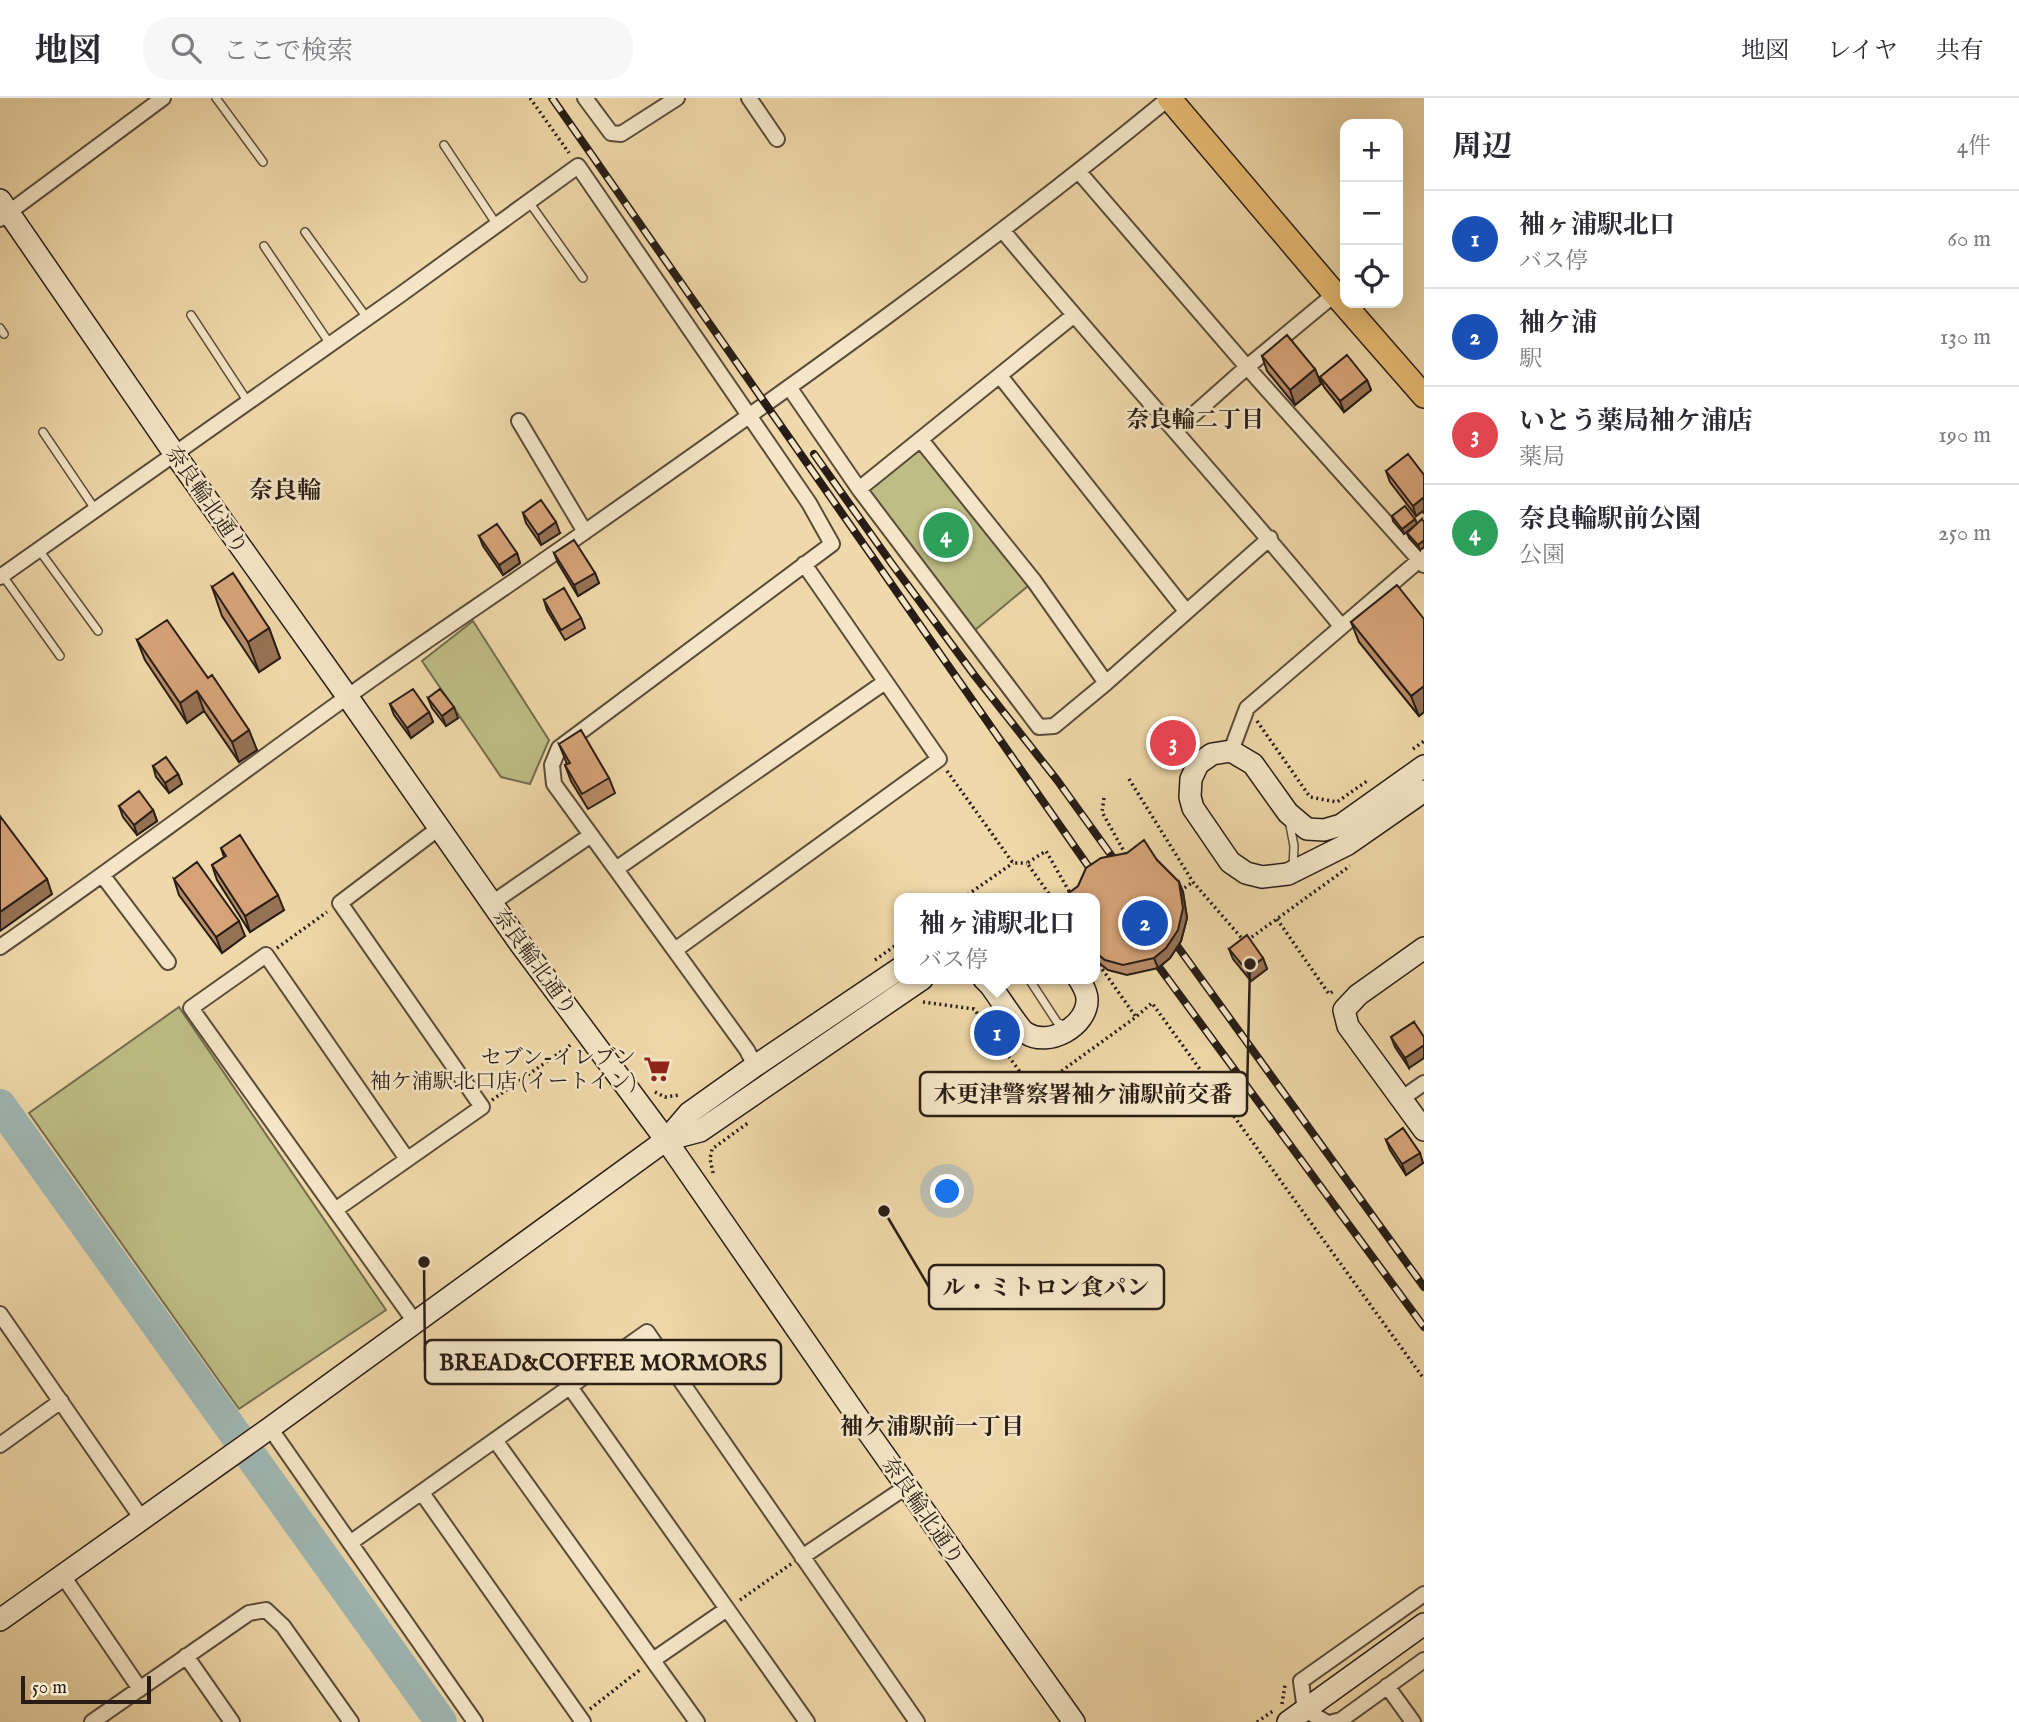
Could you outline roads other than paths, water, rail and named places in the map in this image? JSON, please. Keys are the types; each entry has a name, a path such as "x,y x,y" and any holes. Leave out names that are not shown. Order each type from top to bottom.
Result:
{"main road":[{"path":"1169,98 1424,396"}],"street":[{"path":"586,98 611,133 621,134 677,98"},
{"path":"748,98 777,139"},
{"path":"0,947 103,876 347,696 789,387 1003,231 1169,98"},
{"path":"3,210 160,99"},
{"path":"1,576 367,319 578,166 810,503 832,544 559,748 552,765 554,784 747,1050 754,1066"},
{"path":"1079,172 1247,367 1422,560 1247,708 1231,751"},
{"name":"奈良輪北通り","path":"3,210 492,903 666,1140 906,1487 1074,1722"},
{"path":"1003,231 1073,316 1270,538 1341,626"},
{"path":"1175,431 1335,294"},
{"path":"859,489 1073,316"},
{"path":"1000,376 1186,611"},
{"path":"789,387 859,489 1039,727 1054,726 1270,538"},
{"path":"519,421 585,532"},
{"path":"922,440 1034,581 1106,683"},
{"path":"675,950 939,759 804,564"},
{"path":"616,869 885,682"},
{"path":"1420,766 1341,825 1324,830 1307,829 1288,813 1253,764 1231,751 1212,754 1198,764 1191,779 1190,797 1193,808 1230,862 1246,873 1278,877 1348,844 1424,791"},
{"path":"335,1210 482,1107 340,903 439,828"},
{"path":"492,903 591,835"},
{"path":"103,876 168,962"},
{"path":"1424,948 1358,995 1344,1010 1348,1026 1424,1130"},
{"path":"407,1159 266,956 191,1008 415,1322"},
{"path":"0,1620 270,1428 666,1140 689,1113 894,972"},
{"path":"666,1140 700,1131 915,984"},
{"path":"989,984 1025,1033 1038,1037 1056,1037 1070,1029 1082,1014 1087,1000 1081,984"},
{"path":"1401,1099 1424,1083"},
{"path":"0,1314 142,1519"},
{"path":"350,1543 648,1332 917,1722"},
{"path":"570,1387 807,1722"},
{"path":"0,1445 61,1401"},
{"path":"270,1428 475,1722"},
{"path":"495,1440 697,1722"},
{"path":"803,1557 906,1487"},
{"path":"422,1493 578,1720"},
{"path":"63,1576 140,1689"},
{"path":"1296,1716 1301,1681 1424,1594"},
{"path":"653,1660 727,1609"},
{"path":"102,1719 140,1689 249,1613 266,1610 283,1626 351,1722"},
{"path":"1296,1716 1424,1624"},
{"path":"187,1656 232,1722"},
{"path":"1333,1722 1341,1720 1424,1660"},
{"path":"1387,1686 1413,1722"},
{"path":"1296,1716 1326,1722"}],"lane":[{"path":"216,98 263,162"},
{"path":"444,145 497,225"},
{"path":"529,202 583,278"},
{"path":"305,232 367,319"},
{"path":"264,246 330,344"},
{"path":"191,315 248,402"},
{"path":"43,432 95,509"},
{"path":"38,550 98,631"},
{"path":"1,576 60,656"},
{"path":"1288,813 1294,846 1292,872"},
{"path":"1032,984 1057,1022 1070,1029"}],"waterway":[{"path":"0,1105 441,1722"}],"railway":[{"path":"552,98 1100,883"},
{"path":"814,454 892,564 1057,780 1124,873"},
{"path":"1165,929 1424,1287"},
{"path":"1148,952 1424,1327"}],"place":[{"name":"奈良輪駅前公園","path":"946,535"},
{"name":"いとう薬局袖ケ浦店","path":"1173,743"},
{"name":"袖ケ浦","path":"1145,923"},
{"name":"木更津警察署袖ケ浦駅前交番","path":"1250,964"},
{"name":"袖ヶ浦駅北口","path":"997,1033"},
{"name":"セブン-イレブン 袖ケ浦駅北口店 (イートイン)","path":"657,1069"},
{"name":"ル・ミトロン食パン","path":"884,1211"},
{"name":"BREAD&COFFEE MORMORS","path":"424,1262"}],"district":[{"name":"奈良輪二丁目","path":"1195,419"},
{"name":"奈良輪","path":"285,490"},
{"name":"袖ケ浦駅前一丁目","path":"932,1426"}]}
